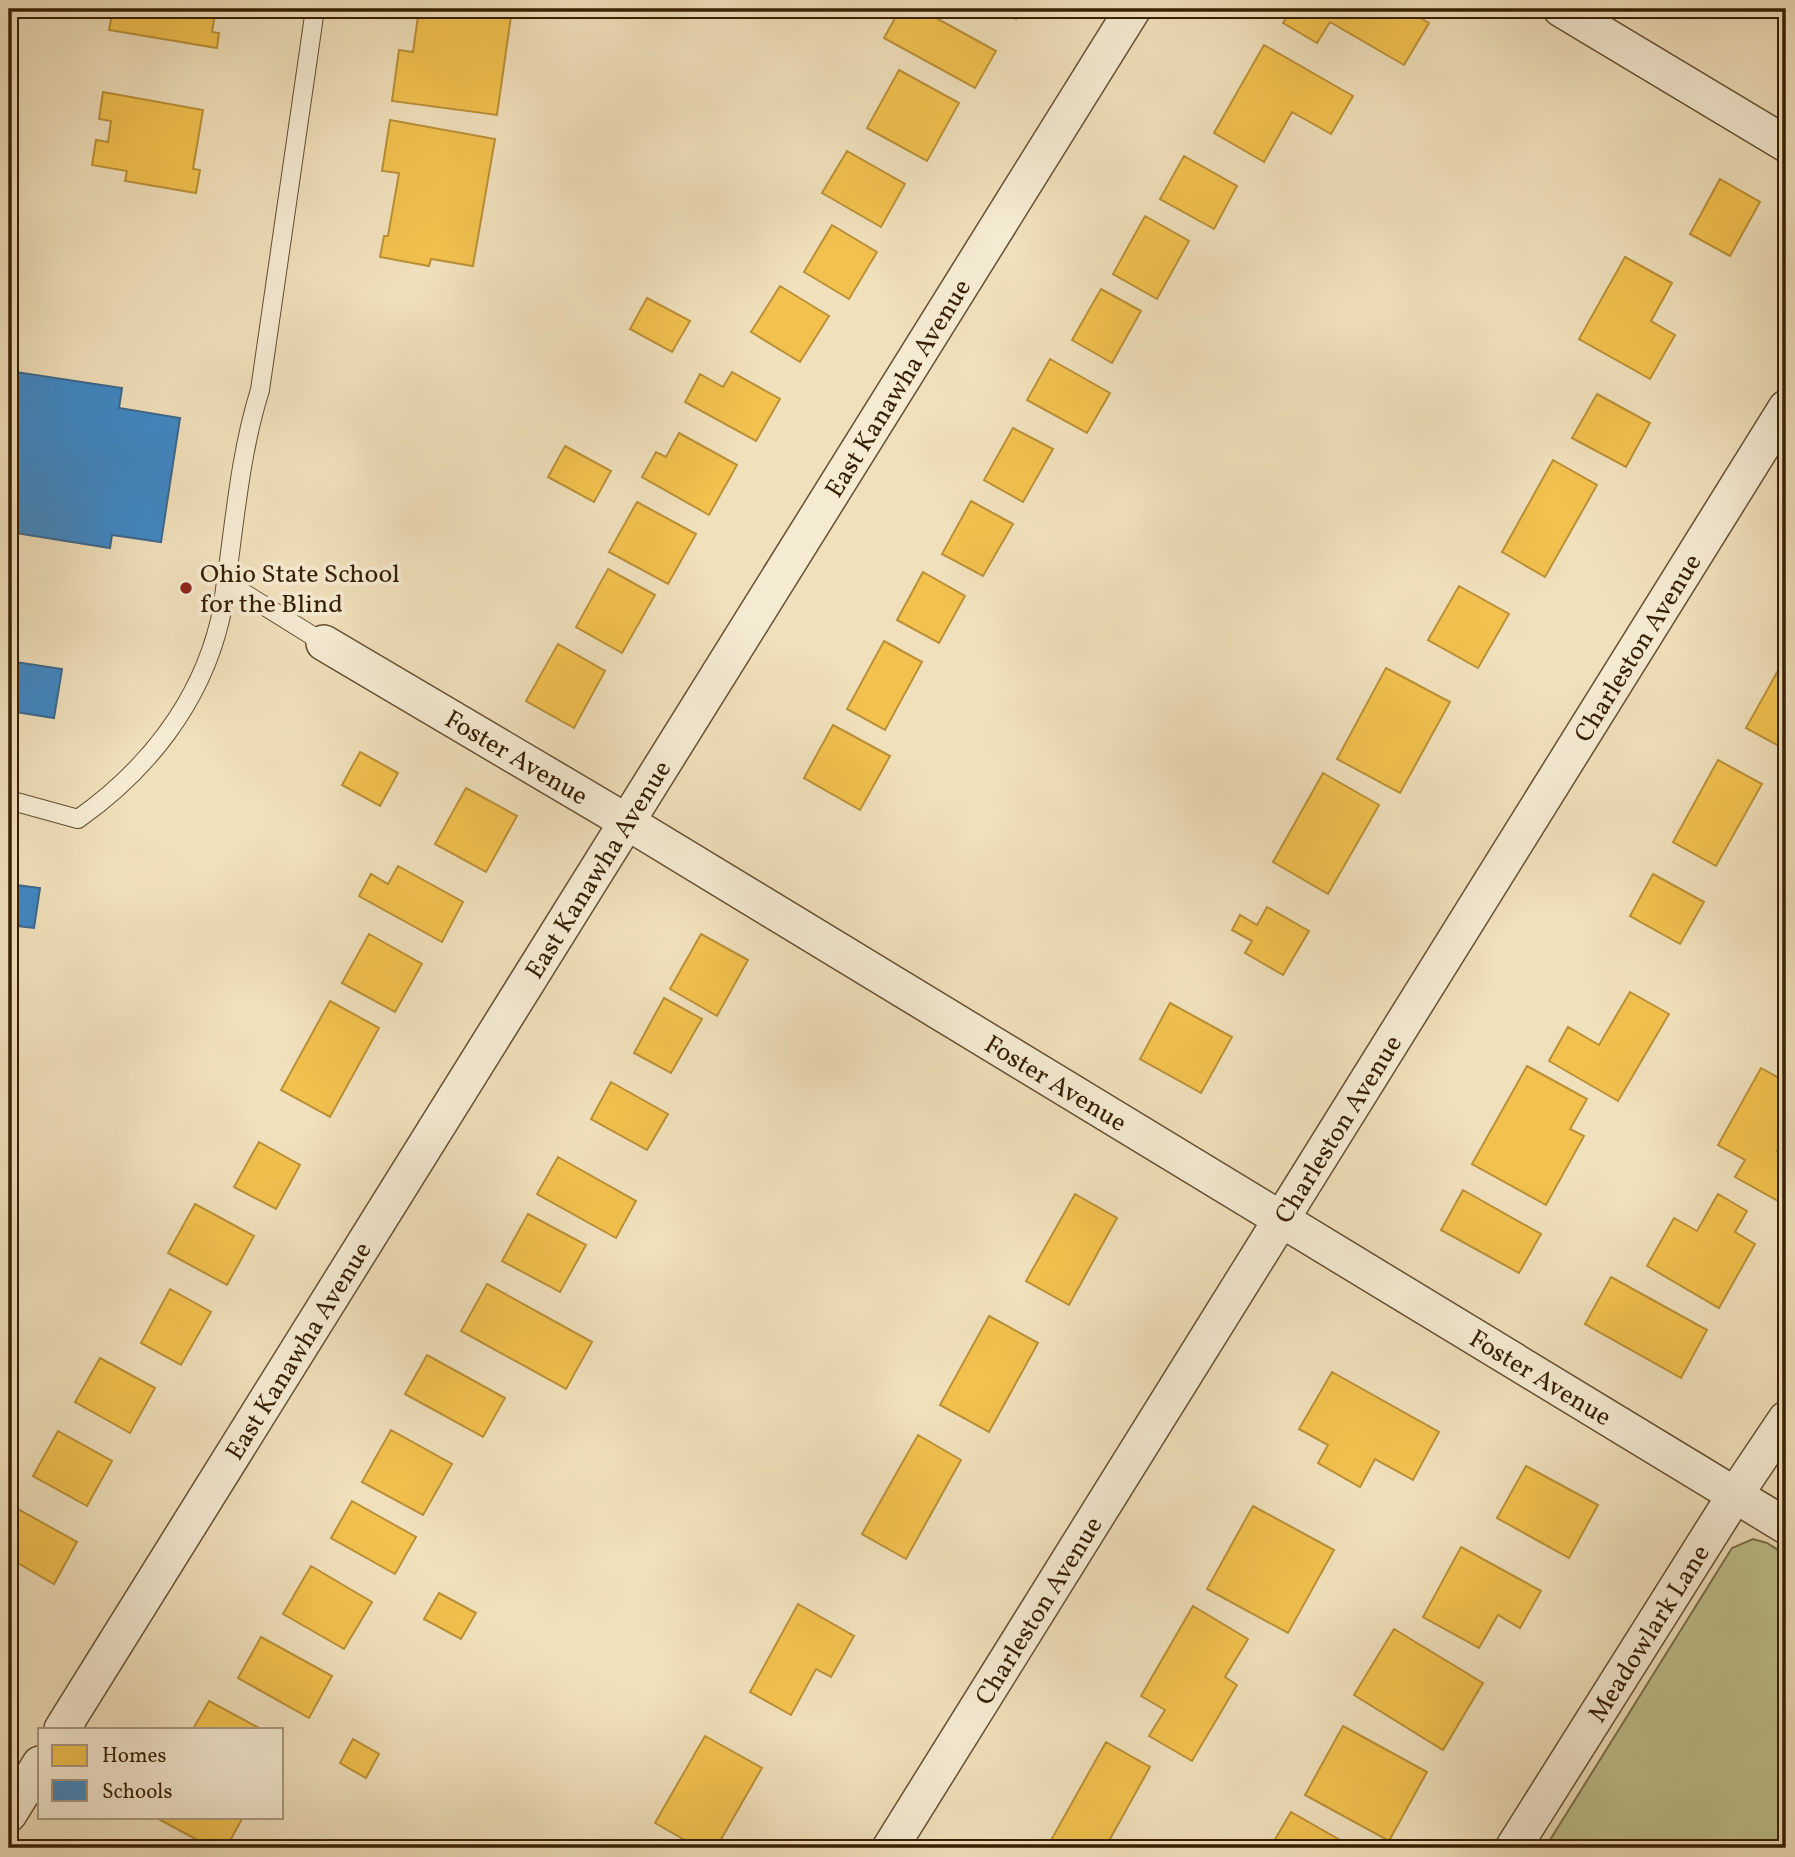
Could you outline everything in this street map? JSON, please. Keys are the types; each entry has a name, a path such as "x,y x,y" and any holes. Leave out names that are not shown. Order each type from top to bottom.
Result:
{"street":[{"name":"East Kanawha Avenue","path":"63,1728 1133,9"},
{"path":"1560,9 1786,145"},
{"name":"Charleston Avenue","path":"890,1848 1786,408"},
{"name":"Foster Avenue","path":"324,643 627,822 1786,1526"},
{"name":"Meadowlark Lane","path":"1513,1848 1735,1494 1786,1419"},
{"path":"9,1814 38,1767"}],"lane":[{"path":"9,800 78,819 103,802 140,768 162,741 192,692 220,621 249,423 260,390 315,9"},
{"path":"226,582 324,643"}],"green space":[{"path":"1753,1539 1767,1543 1786,1555 1786,1848 1545,1848 1732,1548"}],"building: Homes":[{"path":"113,9 216,9 212,32 219,33 217,48 109,30"},
{"path":"419,9 512,9 497,115 392,101 399,50 413,52"},
{"path":"900,9 920,9 996,51 975,88 884,38"},
{"path":"997,9 1022,9 1016,19"},
{"path":"1292,9 1405,9 1429,23 1404,65 1330,22 1317,43 1283,23"},
{"path":"1264,45 1353,96 1331,134 1292,112 1264,162 1214,133"},
{"path":"899,70 959,103 927,161 867,128"},
{"path":"103,92 203,110 193,169 200,170 196,193 125,181 127,171 92,165 96,140 108,142 111,121 99,119"},
{"path":"390,120 495,139 473,266 431,259 429,266 380,257 384,236 388,236 399,173 382,171"},
{"path":"847,151 905,184 881,227 822,193"},
{"path":"1184,156 1237,186 1214,229 1160,199"},
{"path":"1720,179 1760,202 1730,256 1690,234"},
{"path":"1145,216 1189,241 1157,299 1113,274"},
{"path":"832,225 877,252 849,299 804,272"},
{"path":"1625,257 1672,283 1651,321 1675,335 1650,379 1579,339"},
{"path":"780,286 829,316 800,362 751,332"},
{"path":"1101,289 1141,311 1112,363 1072,340"},
{"path":"647,298 690,321 672,352 630,329"},
{"path":"1050,359 1110,393 1087,433 1027,400"},
{"path":"732,372 780,399 756,441 685,402 700,374 723,387"},
{"path":"1597,394 1650,423 1626,467 1572,438"},
{"path":"1013,428 1053,449 1023,502 984,480"},
{"path":"679,433 737,465 709,515 642,477 656,452 666,457"},
{"path":"565,446 611,471 594,502 548,477"},
{"path":"1553,460 1597,485 1545,577 1502,552"},
{"path":"971,501 1013,524 983,576 942,554"},
{"path":"637,502 696,534 668,584 609,552"},
{"path":"608,569 655,595 622,653 576,627"},
{"path":"923,572 965,596 939,643 897,620"},
{"path":"1459,586 1509,614 1478,668 1428,640"},
{"path":"884,641 922,662 885,730 847,709"},
{"path":"558,644 605,671 574,728 526,701"},
{"path":"1786,659 1786,750 1746,728"},
{"path":"1386,668 1450,702 1400,793 1337,759"},
{"path":"833,725 890,756 860,810 804,778"},
{"path":"360,752 398,773 380,806 342,785"},
{"path":"1718,760 1762,784 1716,866 1673,842"},
{"path":"1323,773 1379,805 1328,894 1273,862"},
{"path":"466,788 517,816 486,872 435,844"},
{"path":"398,866 463,902 442,942 359,896 371,874 388,884"},
{"path":"1653,874 1704,902 1680,944 1630,916"},
{"path":"1267,907 1309,931 1283,975 1245,953 1252,941 1232,930 1240,915 1257,925"},
{"path":"369,934 422,964 395,1012 342,983"},
{"path":"701,934 748,960 717,1016 670,989"},
{"path":"1630,992 1669,1014 1618,1101 1549,1061 1568,1027 1599,1045"},
{"path":"664,998 702,1019 671,1073 634,1053"},
{"path":"330,1001 379,1028 330,1117 281,1090"},
{"path":"1170,1003 1232,1037 1201,1093 1140,1059"},
{"path":"1527,1066 1587,1099 1570,1129 1584,1136 1546,1205 1472,1164"},
{"path":"1761,1068 1786,1082 1786,1134 1777,1151 1786,1156 1785,1205 1735,1177 1745,1160 1718,1145"},
{"path":"611,1082 668,1114 647,1150 591,1119"},
{"path":"259,1142 300,1165 276,1209 234,1187"},
{"path":"558,1157 636,1201 616,1238 537,1194"},
{"path":"1463,1190 1541,1234 1519,1273 1441,1230"},
{"path":"1075,1194 1117,1218 1069,1305 1026,1281"},
{"path":"1718,1194 1747,1211 1735,1232 1755,1244 1719,1308 1647,1266 1674,1218 1697,1231"},
{"path":"195,1204 254,1236 227,1285 168,1253"},
{"path":"528,1214 586,1245 560,1292 502,1261"},
{"path":"1611,1277 1707,1330 1681,1378 1585,1324"},
{"path":"487,1284 592,1342 566,1389 461,1331"},
{"path":"170,1289 211,1312 181,1365 141,1343"},
{"path":"989,1316 1038,1343 989,1432 940,1405"},
{"path":"427,1355 505,1398 483,1437 405,1394"},
{"path":"100,1358 155,1388 130,1433 75,1402"},
{"path":"1332,1372 1439,1432 1413,1480 1375,1459 1360,1487 1318,1463 1328,1445 1299,1429"},
{"path":"391,1430 452,1464 423,1515 362,1482"},
{"path":"58,1431 112,1461 87,1506 33,1476"},
{"path":"918,1435 961,1460 906,1559 862,1534"},
{"path":"1526,1466 1598,1505 1569,1558 1497,1518"},
{"path":"352,1501 416,1537 395,1574 331,1538"},
{"path":"9,1504 77,1542 54,1584 9,1558"},
{"path":"1253,1506 1334,1550 1288,1633 1207,1589"},
{"path":"1461,1547 1541,1591 1520,1628 1498,1615 1479,1648 1423,1617"},
{"path":"311,1566 372,1602 344,1649 283,1614"},
{"path":"439,1593 476,1613 461,1639 424,1619"},
{"path":"798,1604 854,1636 831,1677 816,1669 791,1715 750,1692"},
{"path":"1193,1606 1248,1639 1225,1677 1237,1685 1192,1761 1149,1736 1165,1710 1141,1696"},
{"path":"1394,1629 1483,1683 1443,1750 1354,1695"},
{"path":"261,1637 332,1676 309,1718 238,1678"},
{"path":"209,1701 259,1728 194,1728"},
{"path":"1343,1726 1427,1772 1389,1841 1305,1795"},
{"path":"705,1736 762,1768 716,1848 699,1848 655,1823"},
{"path":"353,1739 379,1754 366,1778 340,1763"},
{"path":"1106,1742 1150,1767 1105,1848 1062,1848 1050,1842"},
{"path":"1291,1812 1354,1848 1270,1848"},
{"path":"157,1818 242,1818 226,1848 212,1848"}],"building: Schools":[{"name":"Ohio State School for the Blind","path":"9,371 122,388 119,408 180,418 161,542 112,535 110,548 9,532"},
{"path":"9,661 62,669 54,718 9,711"},
{"path":"9,884 40,888 34,928 9,925"}],"place":[{"name":"Ohio State School for the Blind","path":"186,588"}]}
